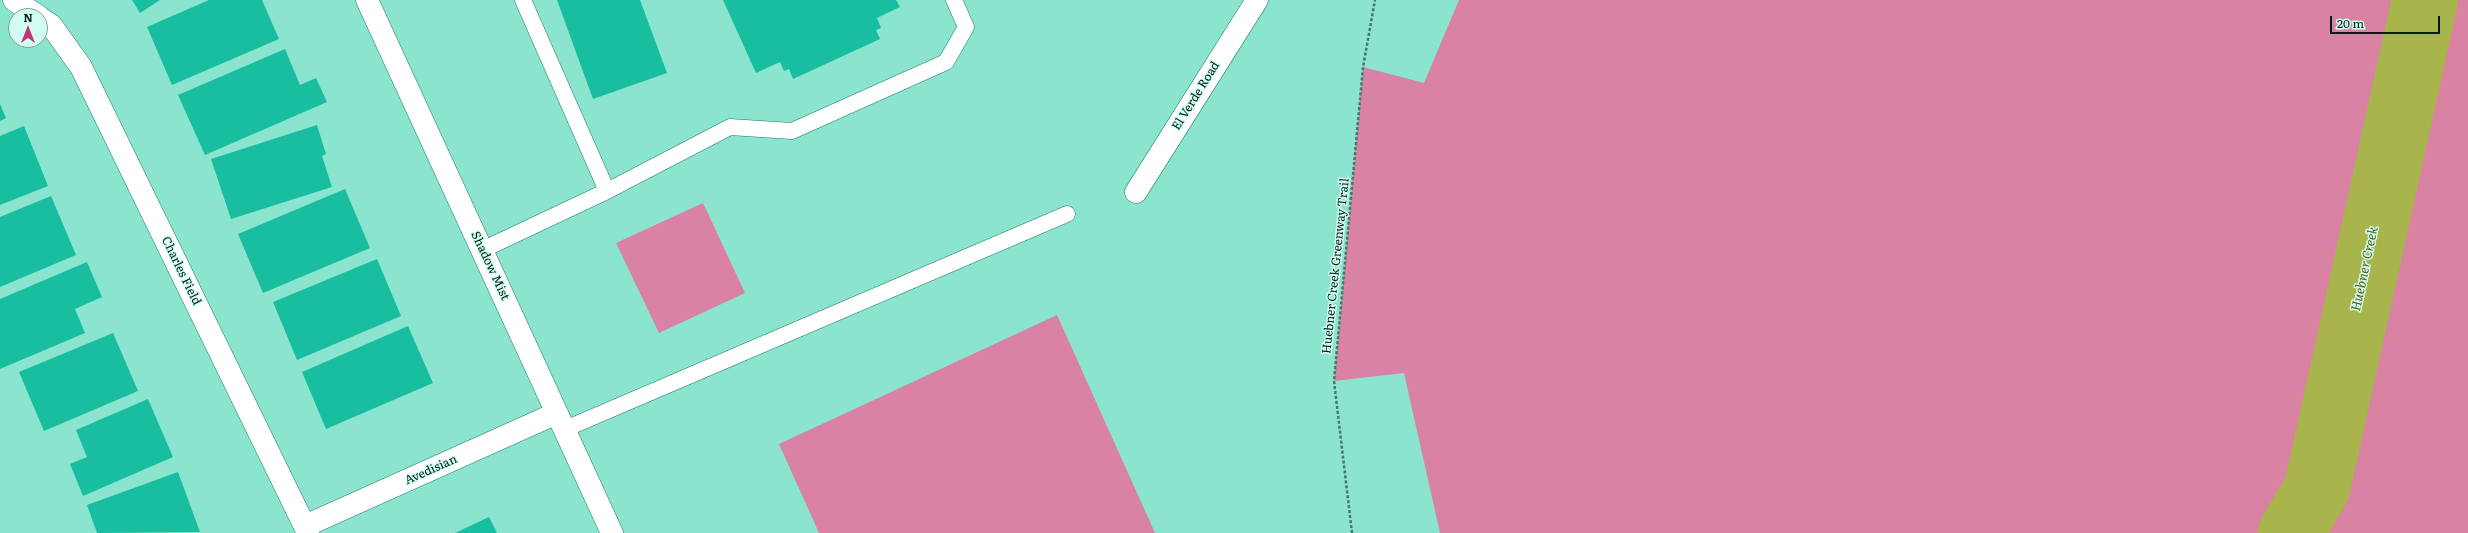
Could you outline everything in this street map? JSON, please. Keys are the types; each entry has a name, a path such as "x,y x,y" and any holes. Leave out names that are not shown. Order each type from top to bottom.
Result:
{"street":[{"name":"Charles Field","path":"14,0 26,8"},
{"name":"Shadow Mist","path":"367,0 612,533"},
{"name":"El Verde Road","path":"1136,192 1257,0"},
{"name":"Charles Field","path":"48,23 51,25 81,67 307,530"},
{"name":"Avedisian","path":"307,530 561,421"}],"lane":[{"path":"524,0 607,191"},
{"path":"482,250 587,201 730,128 792,130 946,62 966,27 954,0"},
{"path":"561,421 1067,214"}],"path":[{"name":"Huebner Creek Greenway Trail","path":"1352,533 1334,381 1363,67 1375,0"}],"shaded area":[{"path":"1459,0 2468,0 2468,533 1440,533 1404,373 1334,381 1363,67 1424,83"},
{"path":"703,203 745,293 659,333 616,243"},
{"path":"1057,315 1155,533 819,533 779,444"}],"building":[{"path":"132,0 160,0 140,13"},
{"path":"209,0 262,0 279,39 172,85 147,27"},
{"path":"557,0 640,0 667,73 593,99"},
{"path":"723,0 896,0 900,7 877,18 881,28 876,30 880,39 793,79 789,69 784,71 780,62 756,73"},
{"path":"285,49 300,85 316,78 327,102 205,155 178,95"},
{"path":"0,104 6,118 0,121"},
{"path":"317,125 326,154 322,156 332,187 231,219 211,159"},
{"path":"24,126 48,186 0,205 0,136"},
{"path":"345,189 370,248 263,293 238,234"},
{"path":"51,196 76,255 0,287 0,217"},
{"path":"377,259 401,316 297,360 273,302"},
{"path":"87,262 102,297 75,309 85,333 0,369 0,299"},
{"path":"408,326 433,383 326,429 302,372"},
{"path":"113,333 138,391 44,431 19,372"},
{"path":"148,399 173,457 83,496 70,464 87,457 76,430"},
{"path":"178,472 200,532 97,533 87,505"},
{"path":"489,517 497,533 455,533"}],"waterway":[{"name":"Huebner Creek","path":"2291,533 2317,488 2425,0"}]}
